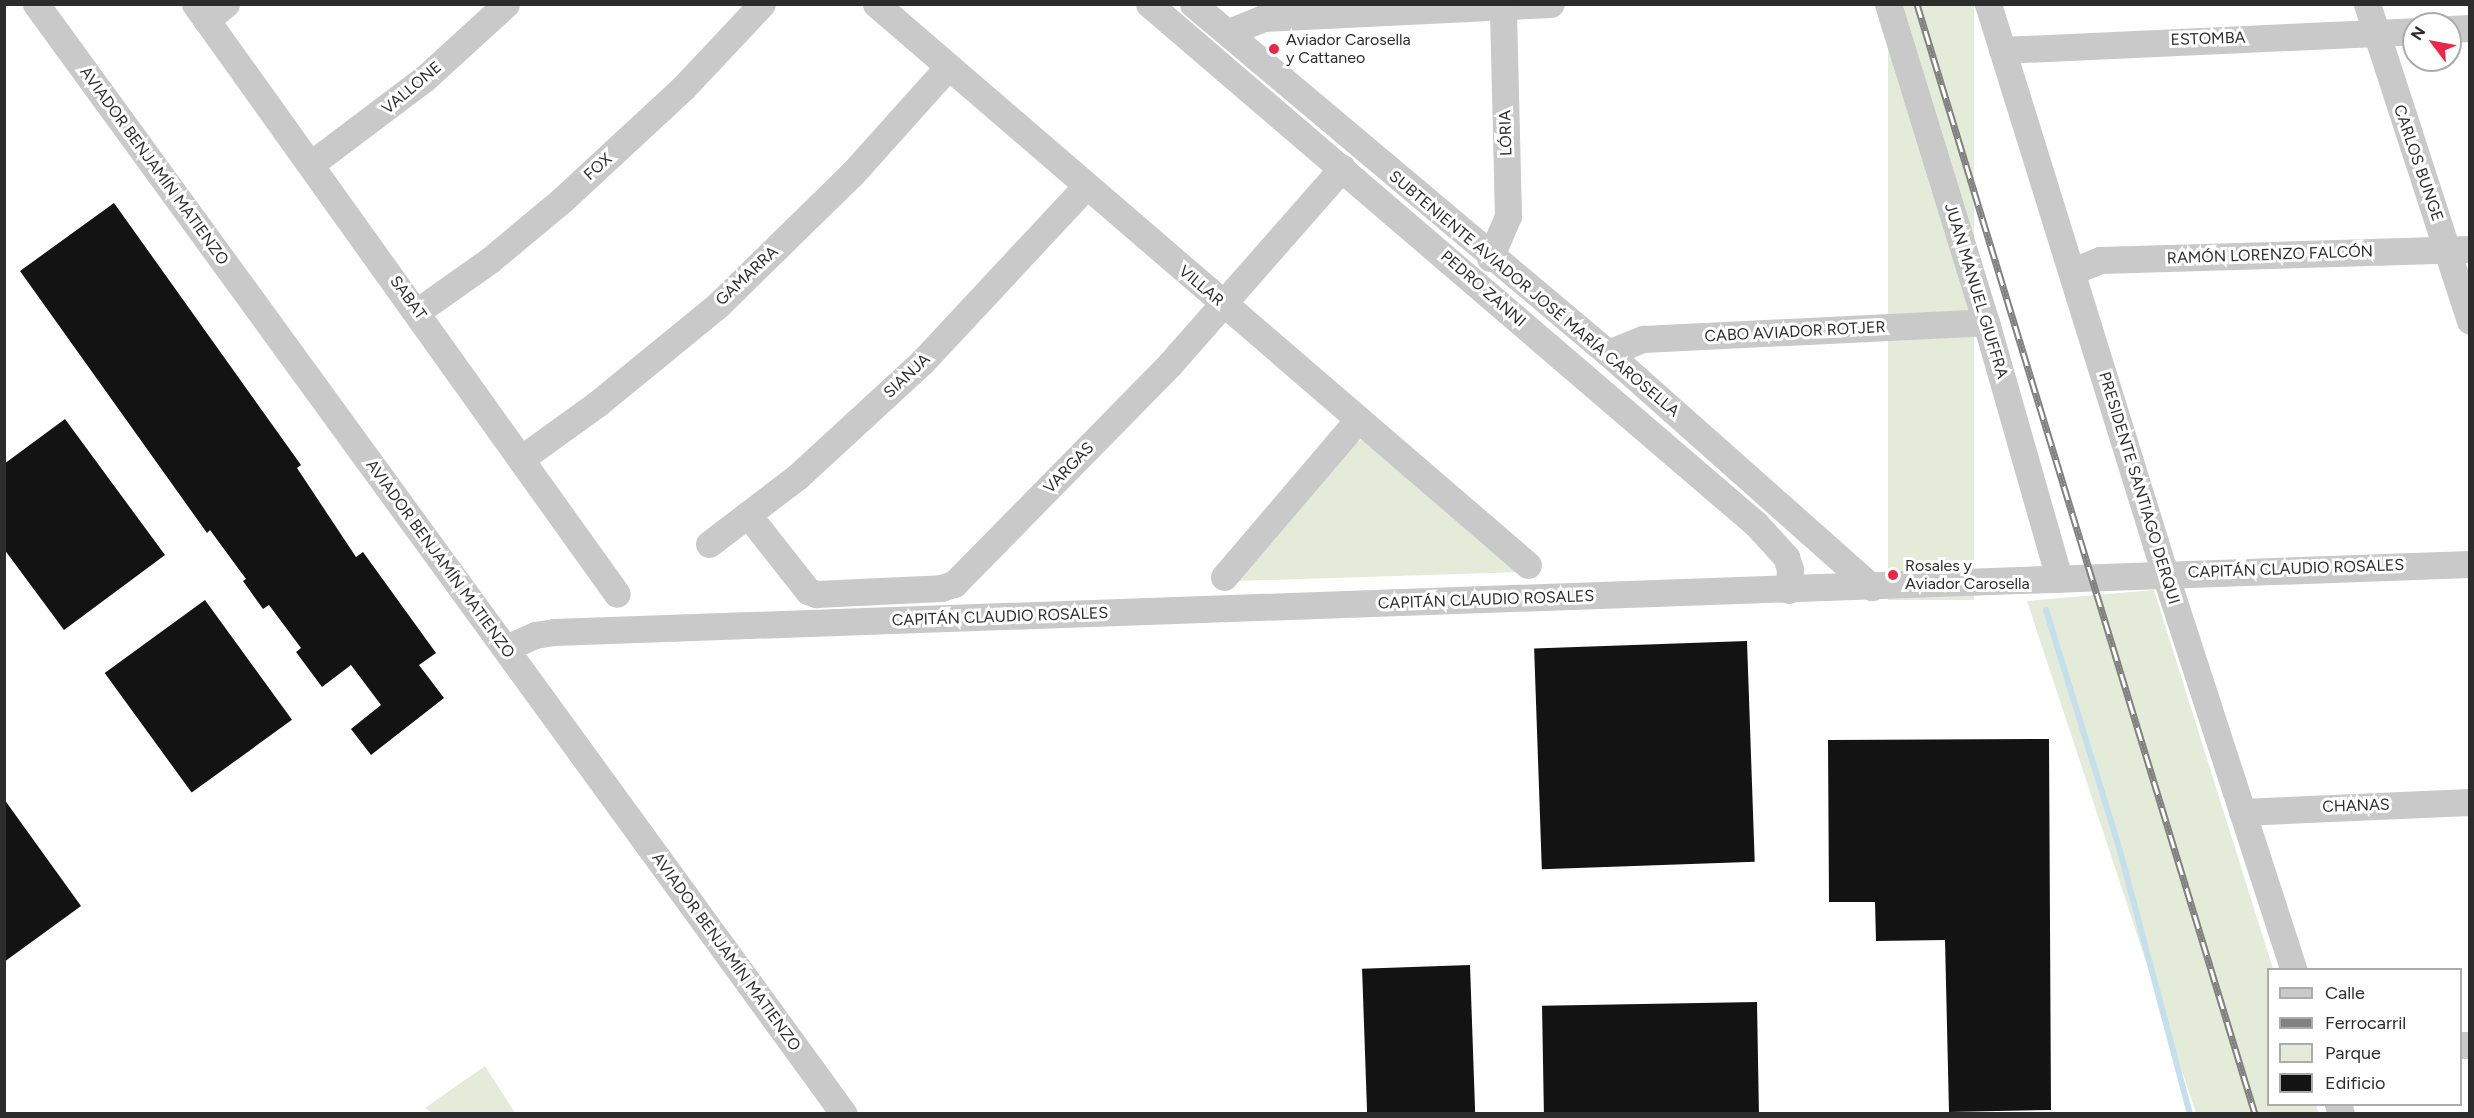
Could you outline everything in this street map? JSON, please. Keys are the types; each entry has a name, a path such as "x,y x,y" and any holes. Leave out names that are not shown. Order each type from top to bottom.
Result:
{"street":[{"name":"AVIADOR BENJAMÍN MATIENZO","path":"36,4 844,1113"},
{"name":"VALLONE","path":"311,164 424,79 506,4"},
{"name":"FOX","path":"418,311 490,260 561,201 683,88 762,4"},
{"name":"VILLAR","path":"876,4 1085,187 1528,565"},
{"name":"PEDRO ZANNI","path":"1149,4 1756,524 1786,557 1790,569 1789,590"},
{"path":"1229,32 1263,18 1551,4"},
{"name":"JUAN MANUEL GIUFFRA","path":"1888,4 1986,322 2059,579"},
{"name":"PRESIDENTE SANTIAGO DERQUI","path":"1988,4 2073,271 2165,574 2294,968"},
{"name":"CARLOS BUNGE","path":"2367,4 2459,250 2469,321"},
{"name":"LÓRIA","path":"1490,258 1508,216 1503,5"},
{"name":"SUBTENIENTE AVIADOR JOSÉ MARÍA CAROSELLA","path":"1197,6 1490,258 1608,353 1872,587"},
{"name":"SABAT","path":"209,10 311,164 418,311 617,594"},
{"name":"ESTOMBA","path":"2002,50 2402,32"},
{"name":"GAMARRA","path":"522,458 597,404 717,305 852,174 948,67"},
{"name":"VARGAS","path":"748,515 808,591 816,594 941,588 954,584 1225,306 1342,168"},
{"name":"SIANJA","path":"709,544 797,477 922,362 1085,187"},
{"name":"RAMÓN LORENZO FALCÓN","path":"2073,271 2100,260 2459,250"},
{"name":"CABO AVIADOR ROTJER","path":"1608,353 1643,339 1986,322"},
{"path":"1224,577 1357,421"},
{"name":"CAPITÁN CLAUDIO ROSALES","path":"506,648 535,635 554,632 1789,590 2469,564"},
{"name":"CHANAS","path":"2242,812 2469,802"}],"green space":[{"path":"1888,5 1974,5 1974,600 1888,600"},
{"path":"1362,440 1522,572 1236,581 1350,444"},
{"path":"2154,590 2273,968 2267,968 2267,1106 2316,1106 2319,1113 2196,1113 2027,601"},
{"path":"485,1066 515,1113 432,1113 425,1108"}],"building":[{"path":"114,203 301,465 297,468 356,557 363,552 436,653 419,665 444,698 371,755 351,729 381,705 351,665 322,687 296,652 301,648 269,605 263,609 243,581 246,579 210,530 207,533 20,271"},
{"path":"65,419 165,555 64,630 4,549 4,464"},
{"path":"205,600 292,720 192,793 105,673"},
{"path":"1747,641 1755,862 1542,869 1534,648"},
{"path":"2049,739 2051,1110 1949,1112 1945,940 1876,941 1875,902 1829,902 1828,740"},
{"path":"4,799 81,906 4,962"},
{"path":"1470,965 1475,1113 1367,1114 1362,969"},
{"path":"1757,1002 1759,1113 1544,1114 1542,1006"}],"waterway":[{"path":"2046,610 2120,851 2190,1114"}],"railway":[{"path":"1917,4 2255,1114"}],"place":[{"name":"Aviador Carosella y Cattaneo","path":"1274,49"},
{"name":"Rosales y Aviador Carosella","path":"1893,575"}]}
